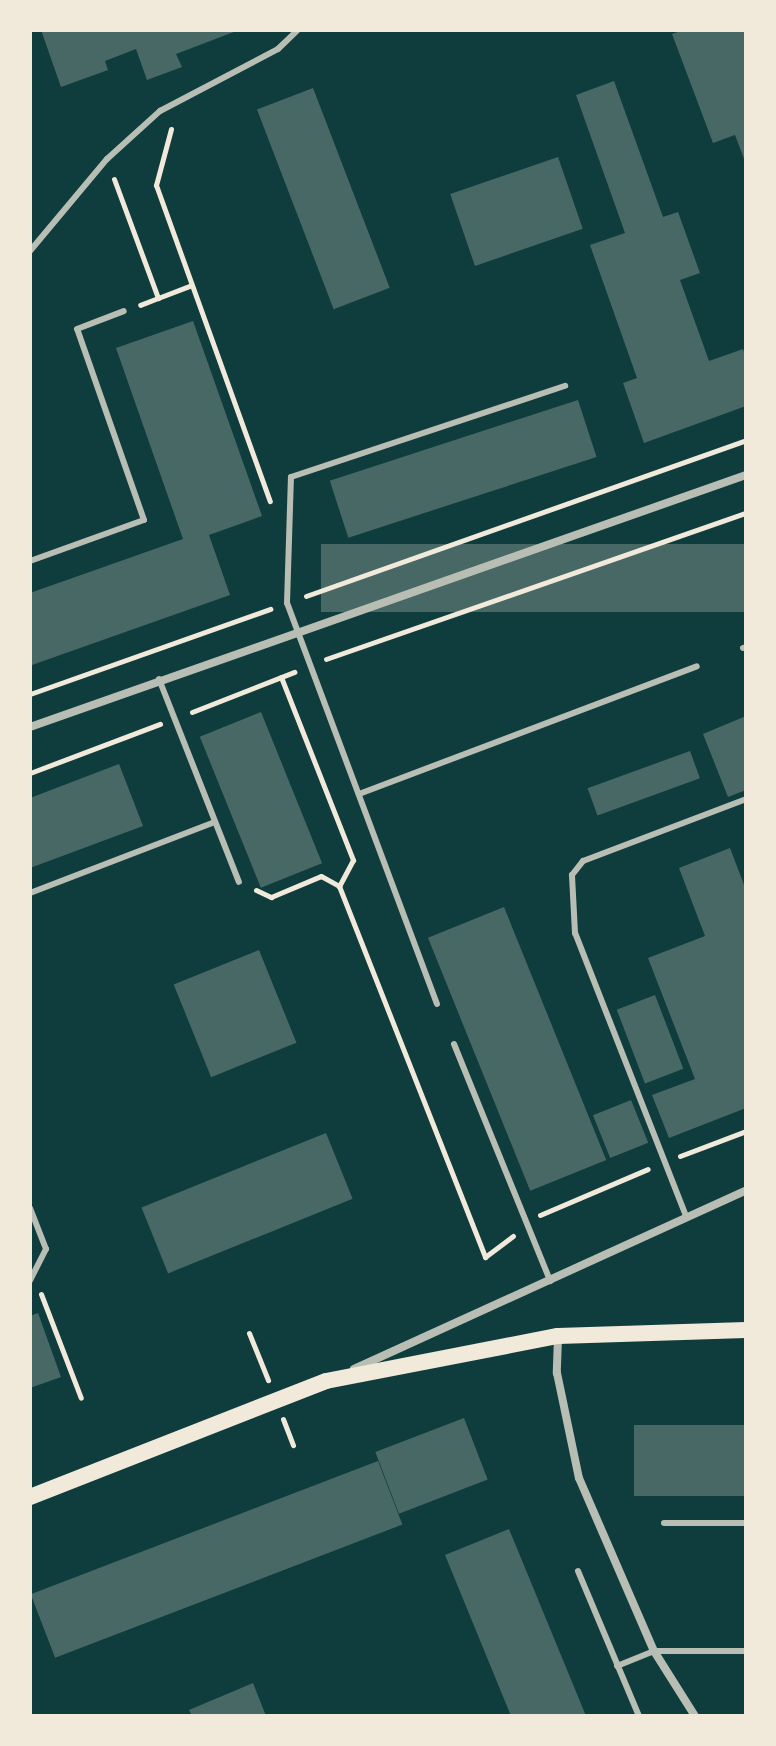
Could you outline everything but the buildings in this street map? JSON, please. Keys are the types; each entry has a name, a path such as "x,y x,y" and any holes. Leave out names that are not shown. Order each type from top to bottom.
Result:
{"main road":[{"path":"30,1497 326,1381 558,1336 746,1330"}],"street":[{"path":"30,727 295,630 746,475"},
{"path":"326,1381 746,1190"},
{"path":"558,1336 557,1373 579,1478 654,1651 695,1716"}],"lane":[{"path":"30,251 107,159 178,101 278,49 298,30"},
{"path":"30,561 144,520 77,329 124,311"},
{"path":"437,1004 287,603 291,477 565,386"},
{"path":"359,794 697,666"},
{"path":"159,679 239,882"},
{"path":"686,1216 575,933 572,875 583,861 746,799"},
{"path":"30,893 215,822"},
{"path":"454,1044 550,1281"},
{"path":"30,1208 46,1249 32,1278"},
{"path":"664,1523 746,1523"},
{"path":"578,1571 639,1716"},
{"path":"617,1666 654,1651 746,1651"}],"path":[{"path":"178,101 156,185 273,510"},
{"path":"107,159 158,298"},
{"path":"124,311 192,285"},
{"path":"30,694 746,440"},
{"path":"30,773 309,665 746,513"},
{"path":"268,610 269,595"},
{"path":"281,677 353,860 339,886"},
{"path":"239,882 271,897 321,876 339,886 485,1257 551,1207 746,1131"},
{"path":"32,1278 81,1398"}]}
